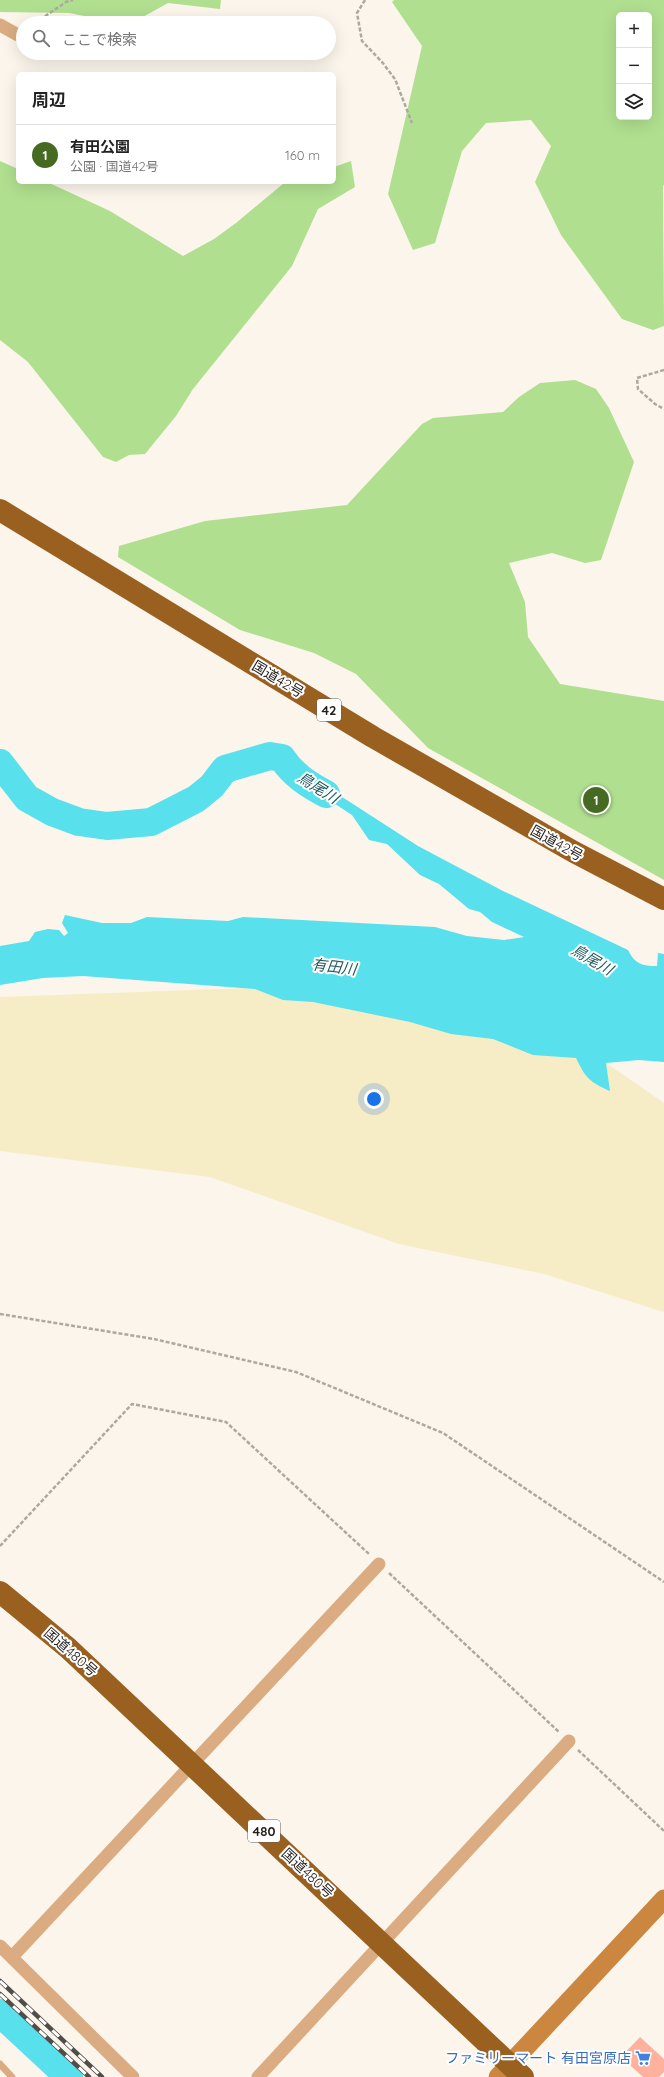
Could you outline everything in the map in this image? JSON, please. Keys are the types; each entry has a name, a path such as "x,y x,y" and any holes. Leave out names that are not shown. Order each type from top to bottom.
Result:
{"highway":[{"name":"国道42号","path":"0,510 380,741 549,838 664,899"},
{"name":"国道480号","path":"0,1592 68,1648 192,1763 383,1944 511,2073"}],"street":[{"path":"0,25 16,34"},
{"path":"12,1957 379,1564"},
{"path":"258,2077 383,1944 569,1741"},
{"path":"511,2073 664,1899"},
{"path":"0,1946 134,2077"}],"lane":[{"path":"0,2064 12,2077"}],"path":[{"path":"45,16 66,2 73,0"},
{"path":"365,0 358,13 362,41 382,62 395,79 412,123"},
{"path":"664,370 637,378 638,388 655,404 664,409"},
{"path":"0,1314 154,1339 296,1372 443,1433 664,1582"},
{"path":"0,1546 132,1404 226,1422 664,1831"}],"green space":[{"path":"0,0 221,0 220,9 168,3 145,16 84,16 69,13 0,12"},
{"path":"394,0 664,0 664,326 653,330 622,319 561,235 535,182 551,146 531,120 486,123 462,151 435,243 413,250 388,194 422,46 392,2"},
{"path":"0,161 16,168 16,184 51,184 110,211 183,256 214,239 236,223 283,184 336,184 336,166 351,161 355,187 318,209 292,266 193,389 176,416 145,454 129,455 116,462 103,457 28,362 0,340"},
{"path":"575,380 596,389 609,408 634,462 601,560 585,563 552,553 509,563 525,602 528,637 560,684 664,701 664,880 428,748 356,674 314,653 240,630 118,557 119,546 205,521 347,505 422,424 433,418 503,412 519,397 540,383"}],"sand":[{"path":"360,984 606,1063 664,1103 664,1312 544,1274 399,1244 210,1177 0,1151 0,997"}],"water":[{"name":"有田川","path":"290,773 305,773 418,846 503,891 628,950 636,961 643,965 657,966 658,953 664,954 664,1062 639,1060 606,1063 610,1091 589,1079 576,1058 533,1055 493,1039 451,1034 410,1022 313,1002 283,1000 255,989 83,976 43,978 0,985 0,946 29,941 35,932 48,929 59,930 64,936 68,933 62,923 65,915 102,923 131,923 147,917 228,921 243,917 435,927 467,936 504,940 524,937 492,922 480,912 469,909 439,884 420,875 387,844 369,840 352,815 329,800 307,794"}],"building":[{"name":"ファミリーマート 有田宮原店","path":"640,2037 664,2059 664,2072 659,2077 643,2077 621,2057"}],"waterway":[{"name":"鳥尾川","path":"0,763 27,798 52,812 79,822 107,826 151,822 196,799 212,786 225,769 270,756 282,758 291,770 302,779 326,794"},
{"path":"0,2013 69,2077"}],"railway":[{"path":"0,1981 102,2077"},
{"path":"0,1994 89,2077"}],"place":[{"name":"有田公園","path":"596,800"},
{"name":"ファミリーマート 有田宮原店","path":"643,2058"}]}
